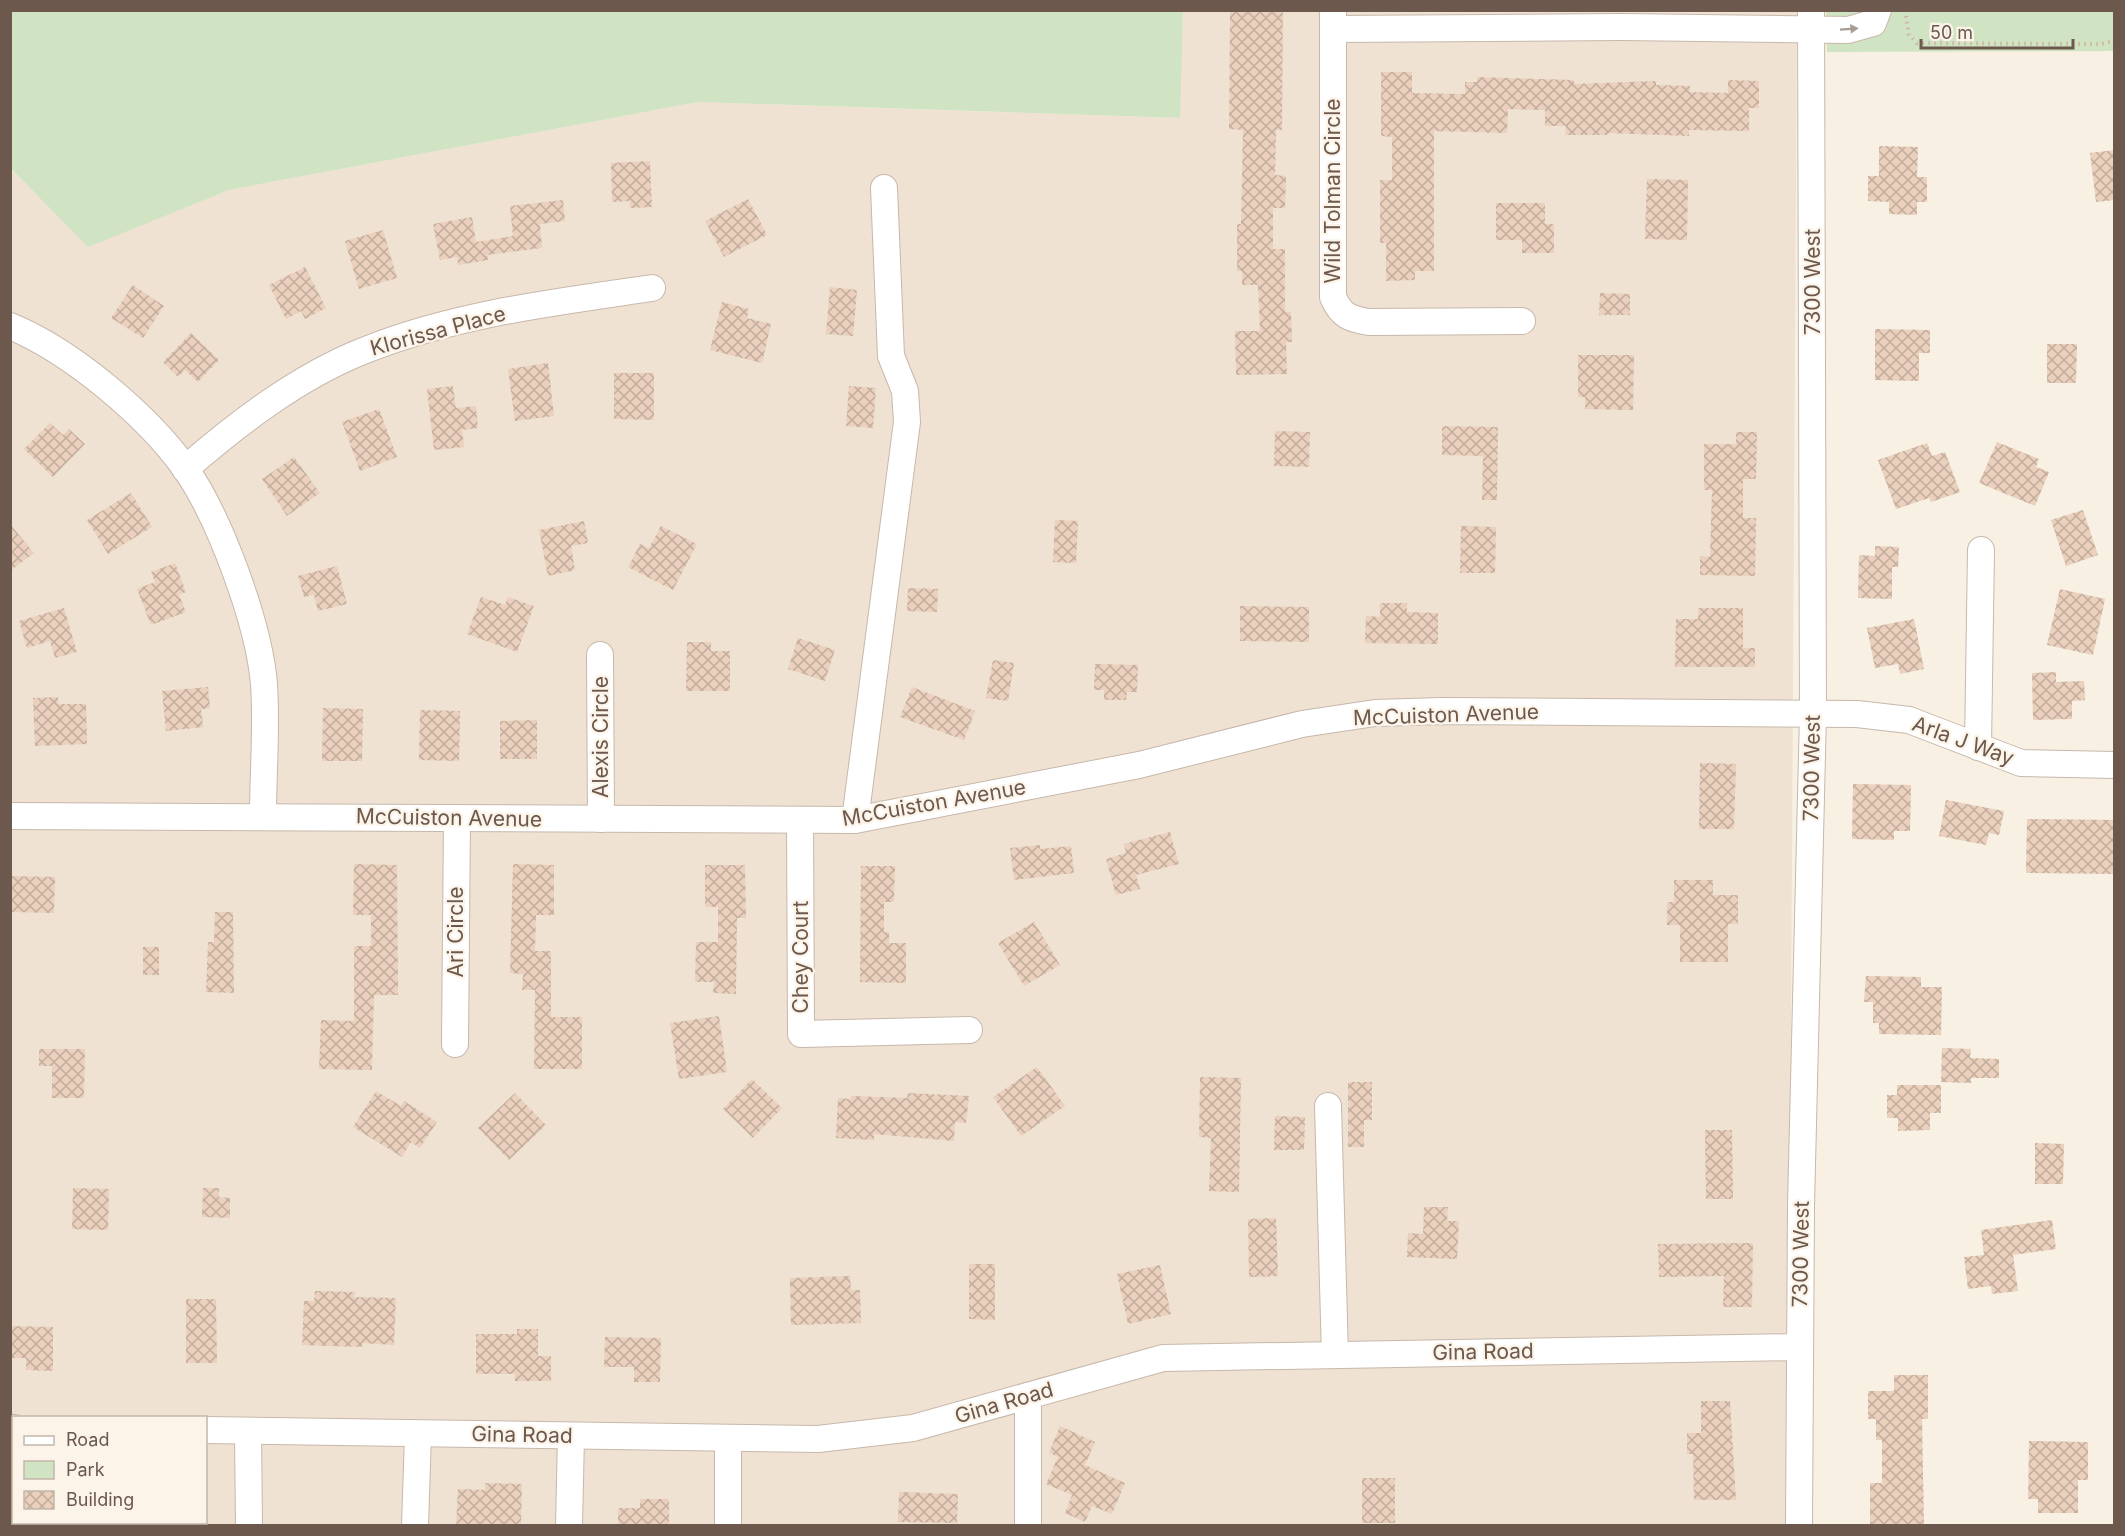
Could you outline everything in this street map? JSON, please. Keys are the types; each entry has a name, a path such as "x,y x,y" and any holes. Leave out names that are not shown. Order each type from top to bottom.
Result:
{"street":[{"path":"1333,20 1811,20 1848,30 1872,24 1878,10"},
{"name":"Wild Tolman Circle","path":"1333,20 1333,297 1338,308 1346,317 1370,322 1522,321"},
{"name":"7300 West","path":"1799,1526 1800,1347 1813,714 1811,20"},
{"path":"855,820 907,422 905,391 891,356 884,188"},
{"name":"Klorissa Place","path":"185,469 273,400 361,351 461,321 652,288"},
{"path":"10,326 44,342 94,378 127,406 185,469 222,540 251,618 259,648 264,684 263,816"},
{"path":"1978,747 1981,550"},
{"name":"Alexis Circle","path":"600,655 602,819"},
{"name":"McCuiston Avenue","path":"10,816 855,820 1139,765 1302,724 1375,712 1813,714"},
{"name":"Arla J Way","path":"1813,714 1857,714 1909,720 2021,763 2115,765"},
{"name":"Ari Circle","path":"455,1044 456,819"},
{"name":"Chey Court","path":"800,820 801,1034 969,1030"},
{"path":"1328,1106 1335,1355"},
{"name":"Gina Road","path":"207,1430 818,1439 913,1428 1163,1358 1800,1347"},
{"path":"1028,1396 1028,1526"},
{"path":"248,1431 249,1526"},
{"path":"415,1526 418,1434"},
{"path":"570,1526 571,1436"},
{"path":"728,1438 728,1526"}],"path":[{"path":"1905,10 1909,35 1917,43 2101,44 2115,40"}],"shaded area":[{"path":"1183,11 1797,11 1788,1525 11,1525 10,169 88,246 229,190 698,102 1179,118"}],"green space":[{"path":"10,11 1183,11 1180,118 698,102 229,190 88,247 11,169"},
{"path":"1826,11 2114,11 2114,51 1827,52"}],"building":[{"path":"1230,10 1283,10 1282,130 1276,130 1275,175 1286,176 1285,208 1273,208 1273,249 1285,249 1285,312 1291,312 1292,342 1286,342 1287,374 1236,375 1235,331 1260,331 1258,285 1242,285 1242,271 1237,271 1237,224 1241,224 1243,130 1229,129"},
{"path":"1381,72 1412,72 1412,93 1465,94 1465,82 1477,82 1477,77 1574,80 1574,84 1656,81 1656,85 1690,86 1690,92 1728,93 1728,80 1759,81 1759,108 1749,108 1749,131 1689,130 1689,136 1608,133 1608,135 1565,135 1566,126 1545,126 1545,110 1508,109 1507,133 1434,131 1434,271 1415,271 1415,280 1386,281 1386,243 1380,243 1380,180 1392,180 1392,137 1381,136"},
{"path":"1879,146 1918,147 1917,177 1927,177 1927,202 1917,202 1917,215 1889,214 1889,202 1868,201 1868,176 1879,176"},
{"path":"2115,150 2115,200 2096,202 2090,153"},
{"path":"650,161 652,207 630,208 630,201 612,202 611,163"},
{"path":"1647,179 1688,180 1687,240 1645,239"},
{"path":"748,199 767,235 724,257 705,221"},
{"path":"563,200 565,221 540,224 542,248 487,255 488,260 458,265 457,257 440,260 433,224 472,217 476,242 513,236 510,206"},
{"path":"1496,203 1545,203 1545,224 1554,224 1554,253 1522,253 1522,240 1496,240"},
{"path":"383,230 397,278 359,289 345,241"},
{"path":"305,267 326,308 305,319 301,311 286,319 269,285"},
{"path":"133,285 164,306 143,338 111,318"},
{"path":"830,287 857,290 853,336 826,334"},
{"path":"1600,293 1630,294 1630,315 1599,315"},
{"path":"722,302 749,309 747,318 771,324 762,363 710,350"},
{"path":"1875,329 1930,330 1930,353 1919,353 1919,381 1875,380"},
{"path":"191,333 219,360 198,382 185,370 178,377 163,362"},
{"path":"2047,344 2077,344 2076,383 2047,383"},
{"path":"1578,355 1634,355 1633,410 1585,409 1585,397 1578,397"},
{"path":"548,363 554,416 515,421 508,369"},
{"path":"614,373 654,373 654,420 614,419"},
{"path":"453,386 456,408 476,406 478,428 462,430 464,447 434,450 427,389"},
{"path":"849,386 876,388 873,428 846,426"},
{"path":"379,409 397,457 360,471 342,422"},
{"path":"50,423 63,435 69,429 85,444 53,477 24,449"},
{"path":"1442,426 1498,427 1497,500 1482,500 1483,456 1442,455"},
{"path":"1275,431 1310,432 1309,467 1274,466"},
{"path":"1736,432 1757,432 1756,479 1743,479 1743,518 1756,518 1755,576 1700,575 1700,556 1710,557 1712,490 1704,490 1704,444 1736,444"},
{"path":"1997,442 2039,459 2036,467 2049,472 2035,506 1979,483"},
{"path":"1927,443 1932,456 1945,452 1960,492 1931,502 1929,498 1896,509 1878,460"},
{"path":"294,457 320,493 287,516 262,479"},
{"path":"131,493 152,527 108,554 87,520"},
{"path":"2083,510 2098,555 2066,566 2051,520"},
{"path":"1055,520 1078,521 1076,563 1053,562"},
{"path":"584,521 588,543 571,546 575,570 548,576 539,530"},
{"path":"10,524 34,553 10,571"},
{"path":"661,526 697,544 673,590 628,567 640,544 649,548"},
{"path":"1461,526 1496,527 1495,573 1460,573"},
{"path":"1875,546 1899,547 1898,567 1892,567 1892,599 1858,598 1859,555 1875,556"},
{"path":"175,563 186,592 179,595 186,612 151,625 137,589 155,582 151,572"},
{"path":"337,566 347,604 318,611 314,595 304,597 298,576"},
{"path":"908,588 938,589 937,612 907,611"},
{"path":"2060,589 2105,599 2093,655 2047,645"},
{"path":"481,597 505,605 508,597 534,606 517,652 467,634"},
{"path":"1380,603 1407,603 1407,612 1438,613 1438,644 1365,643 1366,616 1380,617"},
{"path":"1240,606 1309,607 1309,642 1240,641"},
{"path":"64,608 77,652 55,658 50,641 27,648 19,621"},
{"path":"1698,608 1743,608 1743,648 1755,648 1755,667 1675,667 1676,619 1698,619"},
{"path":"1914,619 1924,669 1900,674 1898,664 1875,668 1867,628"},
{"path":"798,638 835,650 825,681 788,669"},
{"path":"687,642 711,642 711,651 730,651 730,691 686,691"},
{"path":"993,660 1014,663 1008,701 986,698"},
{"path":"1095,664 1138,665 1137,692 1127,692 1126,700 1104,700 1104,690 1094,690"},
{"path":"2056,672 2056,682 2084,681 2085,700 2072,701 2072,719 2033,720 2032,673"},
{"path":"208,687 210,708 201,709 203,727 166,731 162,691"},
{"path":"912,687 975,711 964,740 900,717"},
{"path":"58,697 58,704 86,704 87,744 35,746 33,698"},
{"path":"323,708 363,709 362,761 322,761"},
{"path":"420,710 460,711 459,761 419,760"},
{"path":"537,720 537,759 500,759 500,721"},
{"path":"1700,763 1736,764 1734,829 1699,829"},
{"path":"1853,784 1911,785 1910,831 1894,831 1894,840 1852,839"},
{"path":"1946,800 2004,811 1999,835 1989,833 1986,845 1939,836"},
{"path":"2027,819 2115,820 2115,874 2026,873"},
{"path":"1170,832 1179,864 1136,875 1140,889 1116,895 1106,859 1126,853 1124,844"},
{"path":"1040,845 1040,849 1071,846 1074,873 1014,880 1010,848"},
{"path":"354,864 397,865 398,995 374,995 372,1070 319,1069 321,1020 354,1021 354,946 371,946 371,915 353,915"},
{"path":"513,864 554,865 554,915 536,915 535,951 551,951 551,1017 582,1017 582,1069 534,1069 535,990 522,990 523,974 510,973"},
{"path":"705,865 745,865 746,918 737,918 736,994 713,993 714,982 695,982 696,942 718,942 718,907 705,907"},
{"path":"861,866 895,866 894,902 884,902 884,932 889,932 889,943 906,943 906,983 860,982"},
{"path":"10,876 55,877 54,913 10,912"},
{"path":"1674,880 1713,880 1713,895 1738,895 1738,924 1728,924 1728,962 1680,962 1680,925 1667,925 1667,902 1674,902"},
{"path":"215,912 233,912 234,993 206,992 208,942 214,942"},
{"path":"1034,922 1060,965 1024,986 998,943"},
{"path":"143,947 159,947 159,975 143,975"},
{"path":"1866,976 1921,977 1921,987 1942,987 1941,1035 1879,1034 1879,1023 1873,1023 1873,1002 1864,1002"},
{"path":"719,1016 727,1072 679,1079 670,1023"},
{"path":"1942,1048 1971,1049 1970,1058 1999,1059 1999,1078 1971,1078 1971,1083 1941,1082"},
{"path":"39,1049 85,1049 84,1098 52,1098 52,1066 39,1066"},
{"path":"1037,1067 1065,1106 1021,1136 993,1097"},
{"path":"1200,1077 1241,1078 1239,1192 1209,1191 1211,1138 1199,1137"},
{"path":"752,1079 782,1108 753,1138 723,1109"},
{"path":"1348,1082 1372,1082 1372,1120 1364,1120 1364,1147 1348,1147"},
{"path":"1897,1085 1941,1085 1941,1113 1930,1113 1930,1130 1898,1131 1898,1118 1887,1118 1887,1095 1897,1095"},
{"path":"376,1091 401,1106 404,1101 437,1122 420,1148 411,1142 402,1157 353,1127"},
{"path":"515,1093 546,1125 509,1160 478,1128"},
{"path":"908,1093 969,1096 966,1123 955,1122 954,1141 874,1134 874,1140 836,1138 838,1098 851,1099 851,1096 907,1098"},
{"path":"1275,1116 1305,1117 1304,1150 1274,1150"},
{"path":"1705,1130 1732,1130 1733,1199 1706,1199"},
{"path":"2035,1143 2064,1144 2063,1184 2035,1184"},
{"path":"73,1188 109,1189 108,1230 72,1229"},
{"path":"203,1188 219,1188 219,1197 230,1198 230,1218 202,1217"},
{"path":"1424,1207 1448,1207 1447,1221 1459,1221 1457,1259 1407,1257 1408,1233 1423,1234"},
{"path":"1276,1218 1278,1276 1249,1277 1248,1219"},
{"path":"2052,1220 2056,1249 2013,1255 2018,1291 1992,1294 1991,1286 1968,1289 1964,1257 1984,1255 1981,1230"},
{"path":"1753,1243 1752,1307 1723,1307 1724,1276 1659,1277 1658,1244"},
{"path":"969,1264 995,1264 995,1320 969,1319"},
{"path":"1160,1265 1171,1314 1128,1324 1117,1274"},
{"path":"850,1276 851,1290 860,1290 861,1323 791,1325 790,1278"},
{"path":"315,1291 355,1292 354,1297 396,1298 394,1345 362,1343 362,1347 302,1345 304,1301 314,1301"},
{"path":"186,1299 216,1299 217,1363 186,1363"},
{"path":"10,1326 53,1327 53,1371 26,1370 26,1358 10,1358"},
{"path":"517,1329 538,1329 538,1356 551,1356 551,1381 515,1381 515,1374 476,1374 476,1334 517,1334"},
{"path":"605,1337 661,1338 660,1382 634,1382 634,1367 604,1367"},
{"path":"1894,1375 1928,1375 1928,1419 1922,1419 1924,1526 1870,1526 1870,1483 1882,1483 1882,1440 1876,1440 1876,1419 1868,1419 1868,1391 1894,1391"},
{"path":"1701,1401 1730,1401 1736,1500 1694,1500 1693,1454 1687,1454 1687,1433 1701,1433"},
{"path":"1060,1426 1095,1442 1085,1465 1125,1483 1112,1514 1092,1506 1085,1522 1065,1513 1072,1495 1046,1484 1058,1457 1049,1453"},
{"path":"2029,1441 2088,1442 2088,1480 2078,1480 2078,1513 2038,1513 2038,1499 2028,1499"},
{"path":"1362,1478 1395,1478 1395,1523 1362,1523"},
{"path":"485,1483 522,1484 521,1526 456,1526 458,1489 485,1490"},
{"path":"899,1492 958,1494 957,1523 898,1522"},
{"path":"640,1499 669,1499 669,1526 618,1526 618,1508 640,1508"}]}
